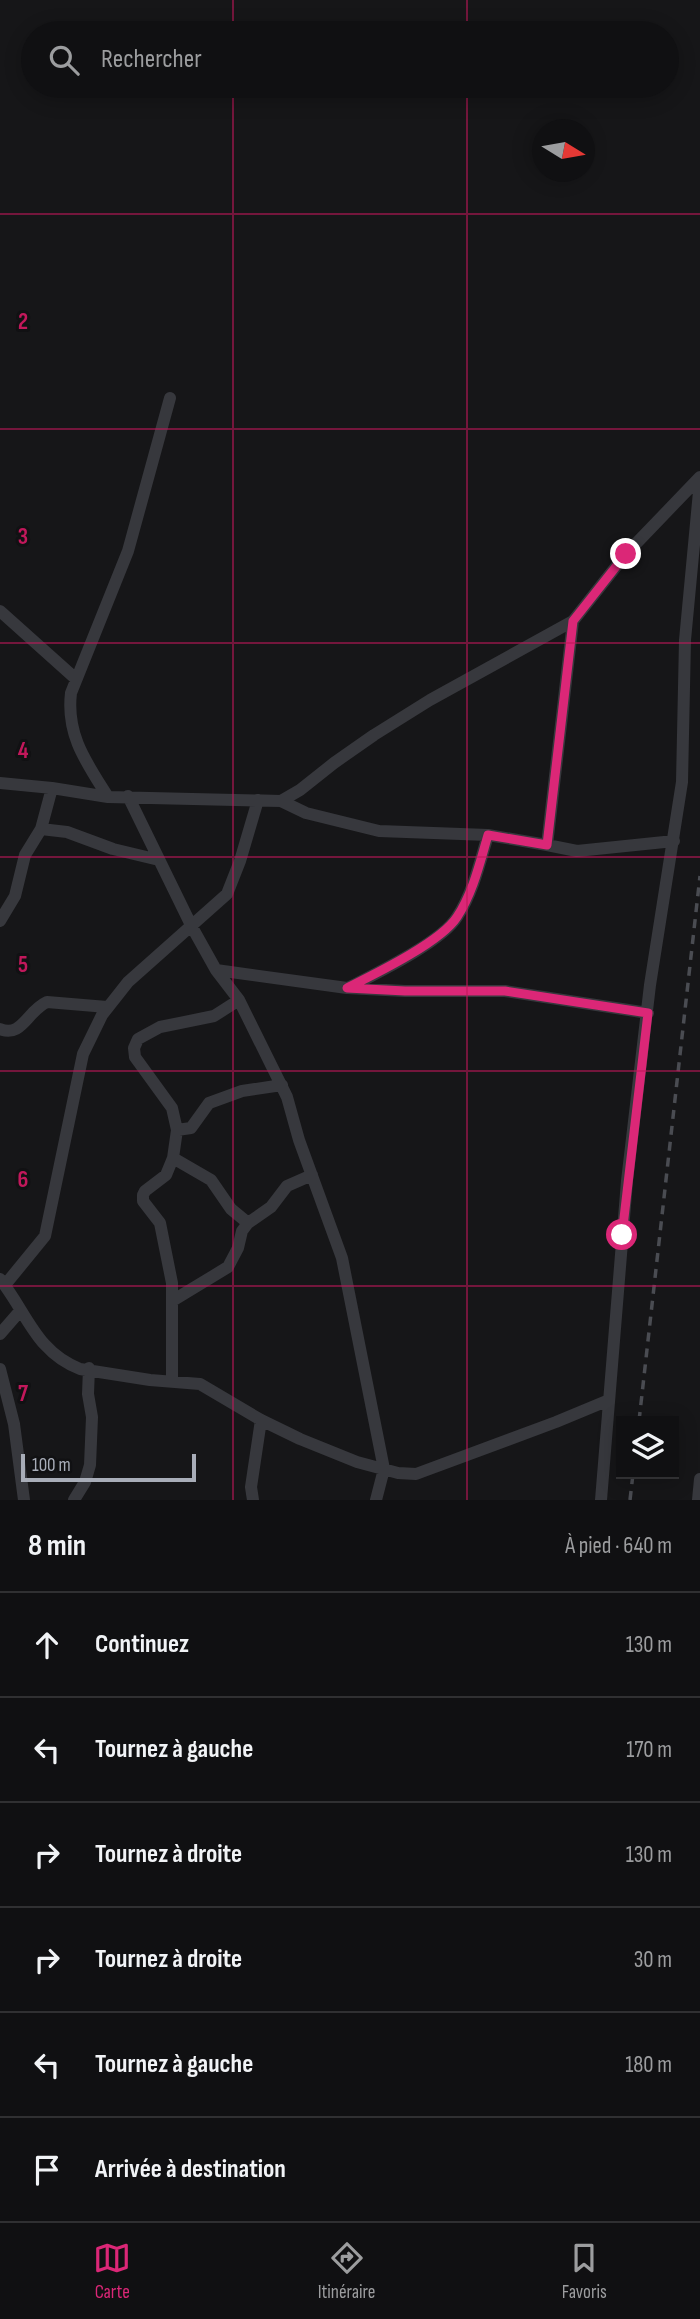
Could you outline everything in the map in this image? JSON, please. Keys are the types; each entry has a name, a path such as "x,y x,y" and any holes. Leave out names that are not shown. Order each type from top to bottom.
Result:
{"street":[{"path":"108,797 85,760 74,735 69,713 71,693 128,551 170,398"},
{"path":"281,801 374,735 430,700 573,621 626,554 700,479"},
{"path":"601,1500 622,1235 650,985 682,782 685,640 700,479"},
{"path":"2,618 76,678"},
{"path":"547,845 573,621"},
{"path":"0,783 108,797 281,801 306,813 379,831 488,835 578,850 674,841"},
{"path":"0,921 15,896 25,855 41,829 52,788"},
{"path":"128,796 192,927 216,970 239,1000 282,1085 342,1258 384,1469 376,1500"},
{"path":"258,800 227,894 128,982 107,1007 83,1054 45,1236 2,1282 44,1344 55,1356 80,1369 89,1368 150,1380 200,1384 261,1420 300,1439 356,1462 384,1469 416,1474 610,1400"},
{"path":"41,829 67,832 113,849 159,860"},
{"path":"347,988 400,961 445,930 457,918 475,876 488,835"},
{"path":"216,970 347,988 505,991 648,1013"},
{"path":"172,1381 172,1283 160,1223 142,1201 145,1191 166,1175 173,1157 177,1130 172,1108 135,1058 134,1048 138,1039 160,1027 214,1016 239,1000"},
{"path":"0,1029 15,1031 38,1006 47,1002 107,1007"},
{"path":"177,1130 191,1128 209,1103 242,1091 282,1085"},
{"path":"173,1157 211,1180 231,1209 248,1223"},
{"path":"172,1301 228,1266 248,1223 271,1208 287,1186 312,1175"},
{"path":"0,1334 20,1311"},
{"path":"74,1500 85,1482 90,1465 89,1368"},
{"path":"0,1369 14,1424 24,1500"},
{"path":"253,1500 251,1486 261,1420"},
{"path":"698,1500 700,1479"}],"railway":[{"path":"640,1416 700,876"},
{"path":"630,1500 632,1479"}],"route":[{"path":"622,1235 648,1013 505,991 347,988 400,961 445,930 457,918 475,876 488,835 547,845 573,621 626,554"}]}
